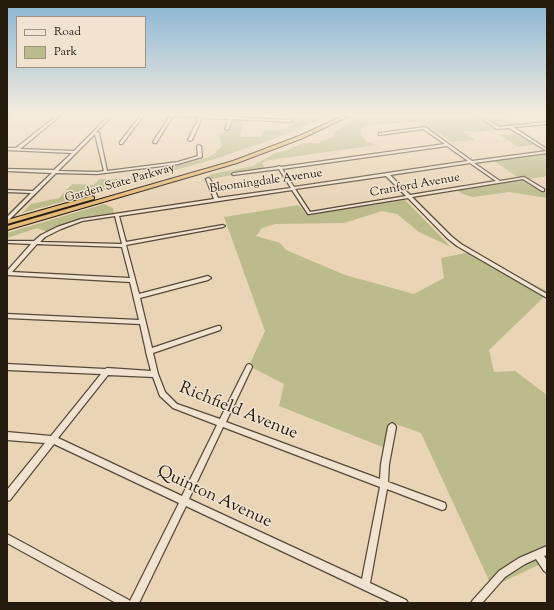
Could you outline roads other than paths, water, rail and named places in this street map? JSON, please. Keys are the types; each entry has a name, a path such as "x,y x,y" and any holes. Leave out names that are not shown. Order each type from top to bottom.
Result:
{"highway":[{"name":"Garden State Parkway","path":"9,218 228,159 271,143"},
{"name":"Garden State Parkway","path":"7,228 240,160 285,143"}],"street":[{"path":"17,149 24,143"},
{"path":"9,218 84,143"},
{"path":"99,143 106,172"},
{"path":"535,143 547,151"},
{"path":"234,174 447,145 499,182"},
{"path":"7,170 106,172 186,162 201,156 199,146"},
{"path":"7,149 75,152"},
{"name":"Bloomingdale Avenue","path":"7,273 34,243 48,233 70,223 117,214 216,199 547,151"},
{"path":"279,167 293,188"},
{"path":"387,174 459,245 547,296"},
{"name":"Cranford Avenue","path":"293,188 309,213 524,178 543,190"},
{"path":"208,179 216,199"},
{"path":"7,190 34,192"},
{"name":"Richfield Avenue","path":"117,214 159,390 171,404 442,506"},
{"path":"9,242 124,245 223,226"},
{"path":"7,273 132,280"},
{"path":"136,297 208,278"},
{"path":"7,316 142,322"},
{"path":"150,352 218,328"},
{"path":"7,366 155,374"},
{"path":"134,603 250,367"},
{"path":"7,497 107,372"},
{"path":"365,585 384,485 385,464 392,427"},
{"name":"Quinton Avenue","path":"7,436 53,440 403,603"},
{"path":"7,538 126,603"},
{"path":"476,603 502,574 522,560 547,550"},
{"path":"538,554 547,568"}]}
